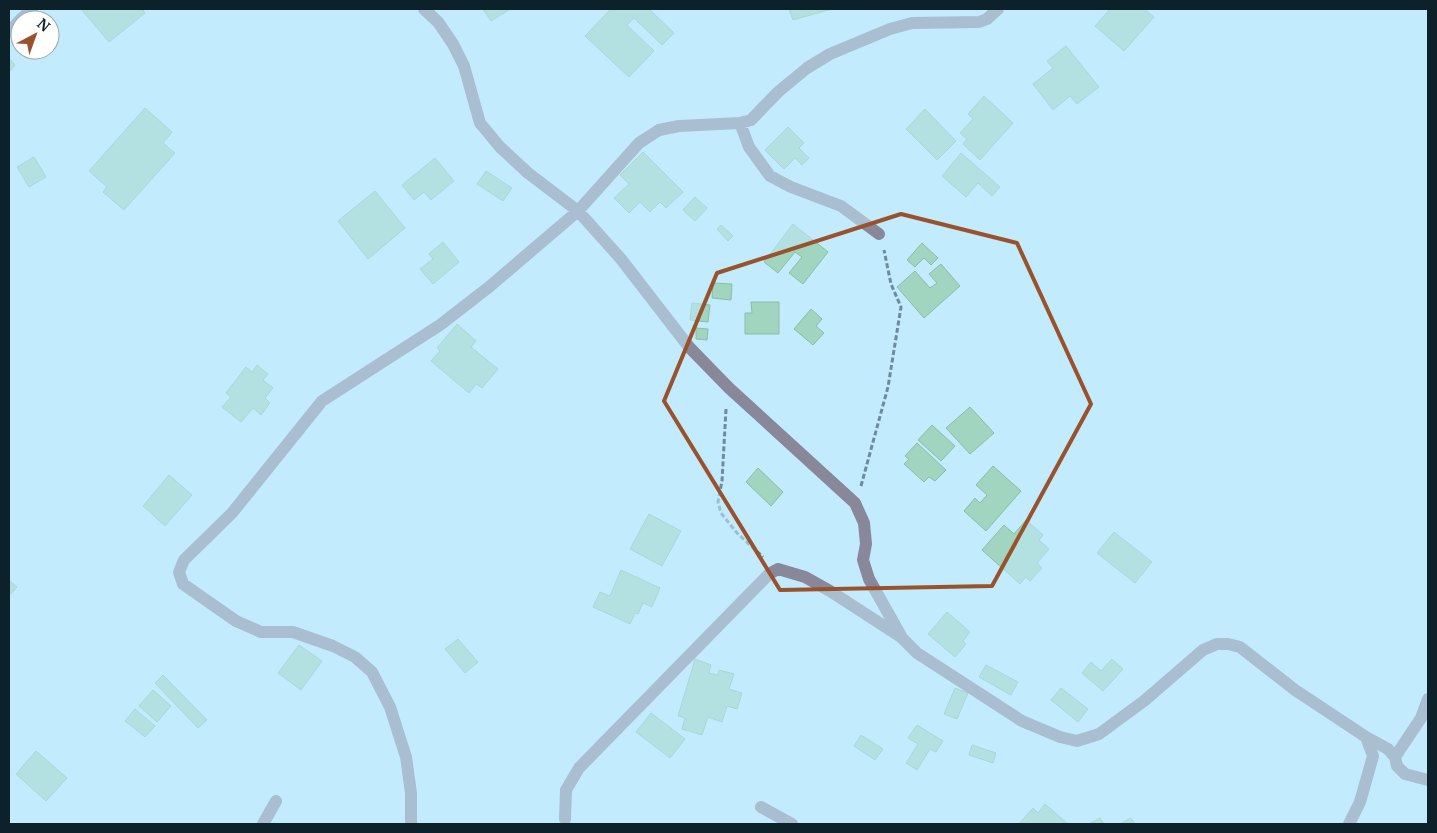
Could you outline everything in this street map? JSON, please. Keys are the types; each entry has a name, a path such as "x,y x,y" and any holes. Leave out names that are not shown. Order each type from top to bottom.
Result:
{"street":[{"path":"424,9 438,22 453,44 464,66 480,123 500,147 528,173 578,211 621,260 689,347 729,388 855,504 864,523 866,544 863,560 869,579 901,637"},
{"path":"411,824 411,793 406,757 390,707 372,672 355,657 334,646 293,632 260,632 236,621 190,591 183,584 179,572 184,560 232,513 322,400 440,325 533,251 578,211 639,144 659,130 679,126 740,123 751,120 778,92 807,68 830,54 890,29 912,23 980,22 987,19 998,9"},
{"path":"740,123 749,147 770,176 791,187 841,206 879,234"},
{"path":"565,819 566,790 579,768 769,574 778,569 805,577 901,637 917,653 1022,721 1077,741 1099,734 1144,702 1203,650 1217,644 1240,647 1295,690 1366,737 1388,749 1395,756 1397,766 1405,774 1428,780"},
{"path":"1395,756 1421,718 1428,699"},
{"path":"1349,824 1360,802 1373,756 1366,737"},
{"path":"263,824 276,802"},
{"path":"761,807 792,824"}],"path":[{"path":"855,504 866,474 888,387 901,307 891,284 889,267 879,234"},
{"path":"729,388 723,442 722,481 718,502 722,513 736,533 778,569"}],"highlighted area":[{"path":"901,214 1017,243 1091,404 992,586 780,590 664,401 717,273"}],"building":[{"path":"81,9 142,9 145,13 109,42"},
{"path":"483,9 510,9 491,21"},
{"path":"611,9 649,9 674,33 662,45 634,18 627,25 654,51 629,77 585,36"},
{"path":"789,9 832,9 793,20"},
{"path":"1110,9 1144,9 1154,17 1124,51 1095,26"},
{"path":"1066,46 1099,87 1077,104 1070,96 1053,110 1033,84 1053,68 1047,61"},
{"path":"9,58 15,65 9,72"},
{"path":"984,96 1013,123 980,160 963,144 967,139 960,133 973,119 968,114"},
{"path":"145,108 172,132 163,143 175,153 124,210 103,192 107,187 89,171"},
{"path":"925,109 956,141 937,160 906,129"},
{"path":"788,127 804,143 799,148 809,158 802,165 795,158 784,169 765,150"},
{"path":"643,152 683,192 666,208 660,202 650,212 640,202 629,213 614,198 629,184 620,175"},
{"path":"961,153 1000,187 992,196 978,183 966,197 942,176"},
{"path":"34,157 46,177 29,187 17,167"},
{"path":"435,158 454,181 431,200 424,192 414,200 402,185"},
{"path":"486,171 512,188 503,201 477,184"},
{"path":"375,191 405,228 368,259 338,221"},
{"path":"695,197 707,208 695,221 683,210"},
{"path":"793,224 828,252 803,284 789,273 802,257 795,252 778,273 764,262"},
{"path":"721,225 733,236 728,241 717,229"},
{"path":"443,242 459,262 433,284 420,269 433,259 429,254"},
{"path":"922,243 938,258 931,265 924,258 915,267 907,260"},
{"path":"941,264 960,286 924,318 897,287 915,271 930,288 937,283 929,274"},
{"path":"713,283 732,284 731,300 712,298"},
{"path":"751,302 779,302 779,334 745,334 745,313 752,313"},
{"path":"692,303 710,305 708,322 690,320"},
{"path":"811,309 822,319 816,326 824,333 813,345 794,329"},
{"path":"457,324 476,341 471,347 498,369 482,388 476,384 469,393 431,361 440,351 437,348"},
{"path":"696,328 708,329 707,340 696,339"},
{"path":"257,365 268,374 263,380 273,388 265,398 270,403 261,415 253,408 241,422 222,407 231,397 226,393 246,367 252,372"},
{"path":"970,407 994,433 970,454 946,428"},
{"path":"932,425 955,446 941,461 918,440"},
{"path":"917,443 946,470 935,481 929,477 924,482 904,464 909,459 905,456"},
{"path":"993,466 1021,491 986,531 964,511 975,498 980,503 987,495 976,485"},
{"path":"758,468 783,492 771,506 746,482"},
{"path":"169,475 192,495 165,526 143,506"},
{"path":"649,514 681,531 662,566 630,549"},
{"path":"1026,520 1043,535 1039,540 1049,549 1037,563 1042,568 1030,581 1026,577 1020,584 982,550 1004,525 1014,534"},
{"path":"1114,532 1152,562 1135,583 1097,553"},
{"path":"621,570 660,588 652,607 643,603 638,614 635,613 630,624 593,607 600,592 610,596"},
{"path":"9,580 17,587 9,596"},
{"path":"947,612 970,632 963,641 966,644 955,657 928,634"},
{"path":"458,639 478,662 465,673 445,649"},
{"path":"299,645 322,661 301,690 278,673"},
{"path":"695,659 711,665 709,673 718,675 719,670 734,674 729,689 742,693 737,709 727,706 722,722 708,717 702,735 682,729 685,718 678,716"},
{"path":"1112,659 1123,669 1103,691 1082,673 1091,662 1101,671"},
{"path":"986,665 1018,682 1011,695 979,677"},
{"path":"163,675 207,720 198,728 155,683"},
{"path":"955,688 968,693 957,719 944,714"},
{"path":"1061,688 1088,709 1078,722 1051,700"},
{"path":"153,690 171,706 157,722 139,706"},
{"path":"135,709 155,726 145,737 125,721"},
{"path":"651,713 685,739 670,758 636,732"},
{"path":"917,725 943,741 936,752 930,749 917,770 906,763 918,744 908,738"},
{"path":"861,735 883,749 875,760 854,746"},
{"path":"972,745 996,753 993,763 969,755"},
{"path":"36,751 67,778 46,801 16,774"},
{"path":"1045,804 1068,824 1019,824 1033,808 1038,813"},
{"path":"1100,818 1104,824 1089,824"},
{"path":"1131,818 1135,824 1120,824"}]}
